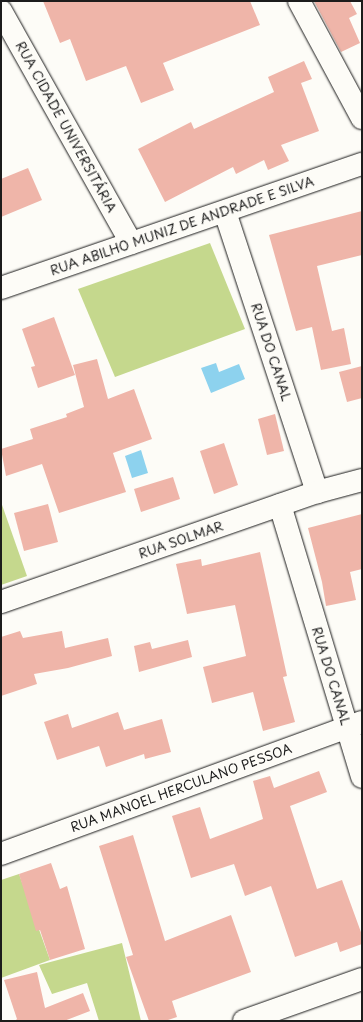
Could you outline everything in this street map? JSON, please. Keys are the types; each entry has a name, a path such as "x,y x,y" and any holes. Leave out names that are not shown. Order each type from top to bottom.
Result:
{"street":[{"path":"299,1 362,118"},
{"name":"RUA CIDADE UNIVERSITÁRIA","path":"1,11 131,243"},
{"name":"RUA ABILHO MUNIZ DE ANDRADE E SILVA","path":"1,288 362,164"},
{"name":"RUA DO CANAL","path":"225,212 317,492"},
{"name":"RUA SOLMAR","path":"1,602 317,492 362,480"},
{"name":"RUA DO CANAL","path":"280,506 354,725 362,777"},
{"name":"RUA MANOEL HERCULANO PESSOA","path":"1,854 354,725"},
{"path":"244,1021 362,979"}],"green space":[{"path":"210,243 245,329 115,377 78,289"},
{"path":"1,502 27,576 1,585"},
{"path":"19,874 50,960 1,978 1,880"},
{"path":"122,943 141,1021 99,1021 87,983 52,994 39,965"}],"water":[{"path":"216,363 219,372 239,364 245,379 211,393 201,368"},
{"path":"141,450 148,473 132,478 125,456"}],"building":[{"path":"43,1 250,1 260,25 163,63 174,90 141,103 126,66 86,81 70,39 60,43"},
{"path":"314,1 350,1 357,14 349,18 360,43 341,52"},
{"path":"304,61 312,79 301,83 319,131 281,145 289,161 268,170 264,160 236,174 233,167 165,202 138,149 191,122 194,129 274,92 268,77"},
{"path":"28,168 42,200 1,217 1,179"},
{"path":"362,211 362,255 317,266 332,331 344,328 351,364 321,370 312,327 296,331 269,235"},
{"path":"54,317 75,375 38,388 31,367 35,366 22,329"},
{"path":"97,359 108,399 134,389 152,439 113,453 126,492 59,513 42,464 6,476 1,449 33,439 30,429 67,417 66,414 84,407 73,365"},
{"path":"362,366 362,398 347,402 339,372"},
{"path":"275,414 284,451 267,455 258,419"},
{"path":"224,443 238,485 214,494 200,451"},
{"path":"173,477 180,499 141,512 134,489"},
{"path":"48,504 58,542 24,551 14,513"},
{"path":"362,514 362,569 350,572 356,600 326,606 322,582 308,528"},
{"path":"260,552 287,676 283,677 295,722 263,731 253,692 212,703 203,667 246,656 235,605 187,614 176,564 201,559 202,566"},
{"path":"20,631 23,638 62,631 65,648 108,638 112,656 68,668 34,674 37,684 1,696 1,637"},
{"path":"188,640 192,657 139,672 134,646 150,642 152,649"},
{"path":"118,712 124,730 162,719 171,752 145,759 144,754 106,767 99,746 57,760 44,722 68,714 72,728"},
{"path":"319,771 327,792 290,806 317,889 342,880 362,935 362,944 340,952 337,942 295,957 271,886 245,896 234,864 191,878 172,816 200,807 210,839 263,819 253,781 270,776 274,788"},
{"path":"133,835 165,941 231,915 251,972 172,1001 177,1017 165,1021 149,1021 126,957 133,955 99,846"},
{"path":"51,863 60,889 67,886 85,949 50,960 40,930 36,931 19,874"},
{"path":"37,972 45,1008 83,993 90,1011 64,1021 15,1021 17,1019 4,980"}]}
